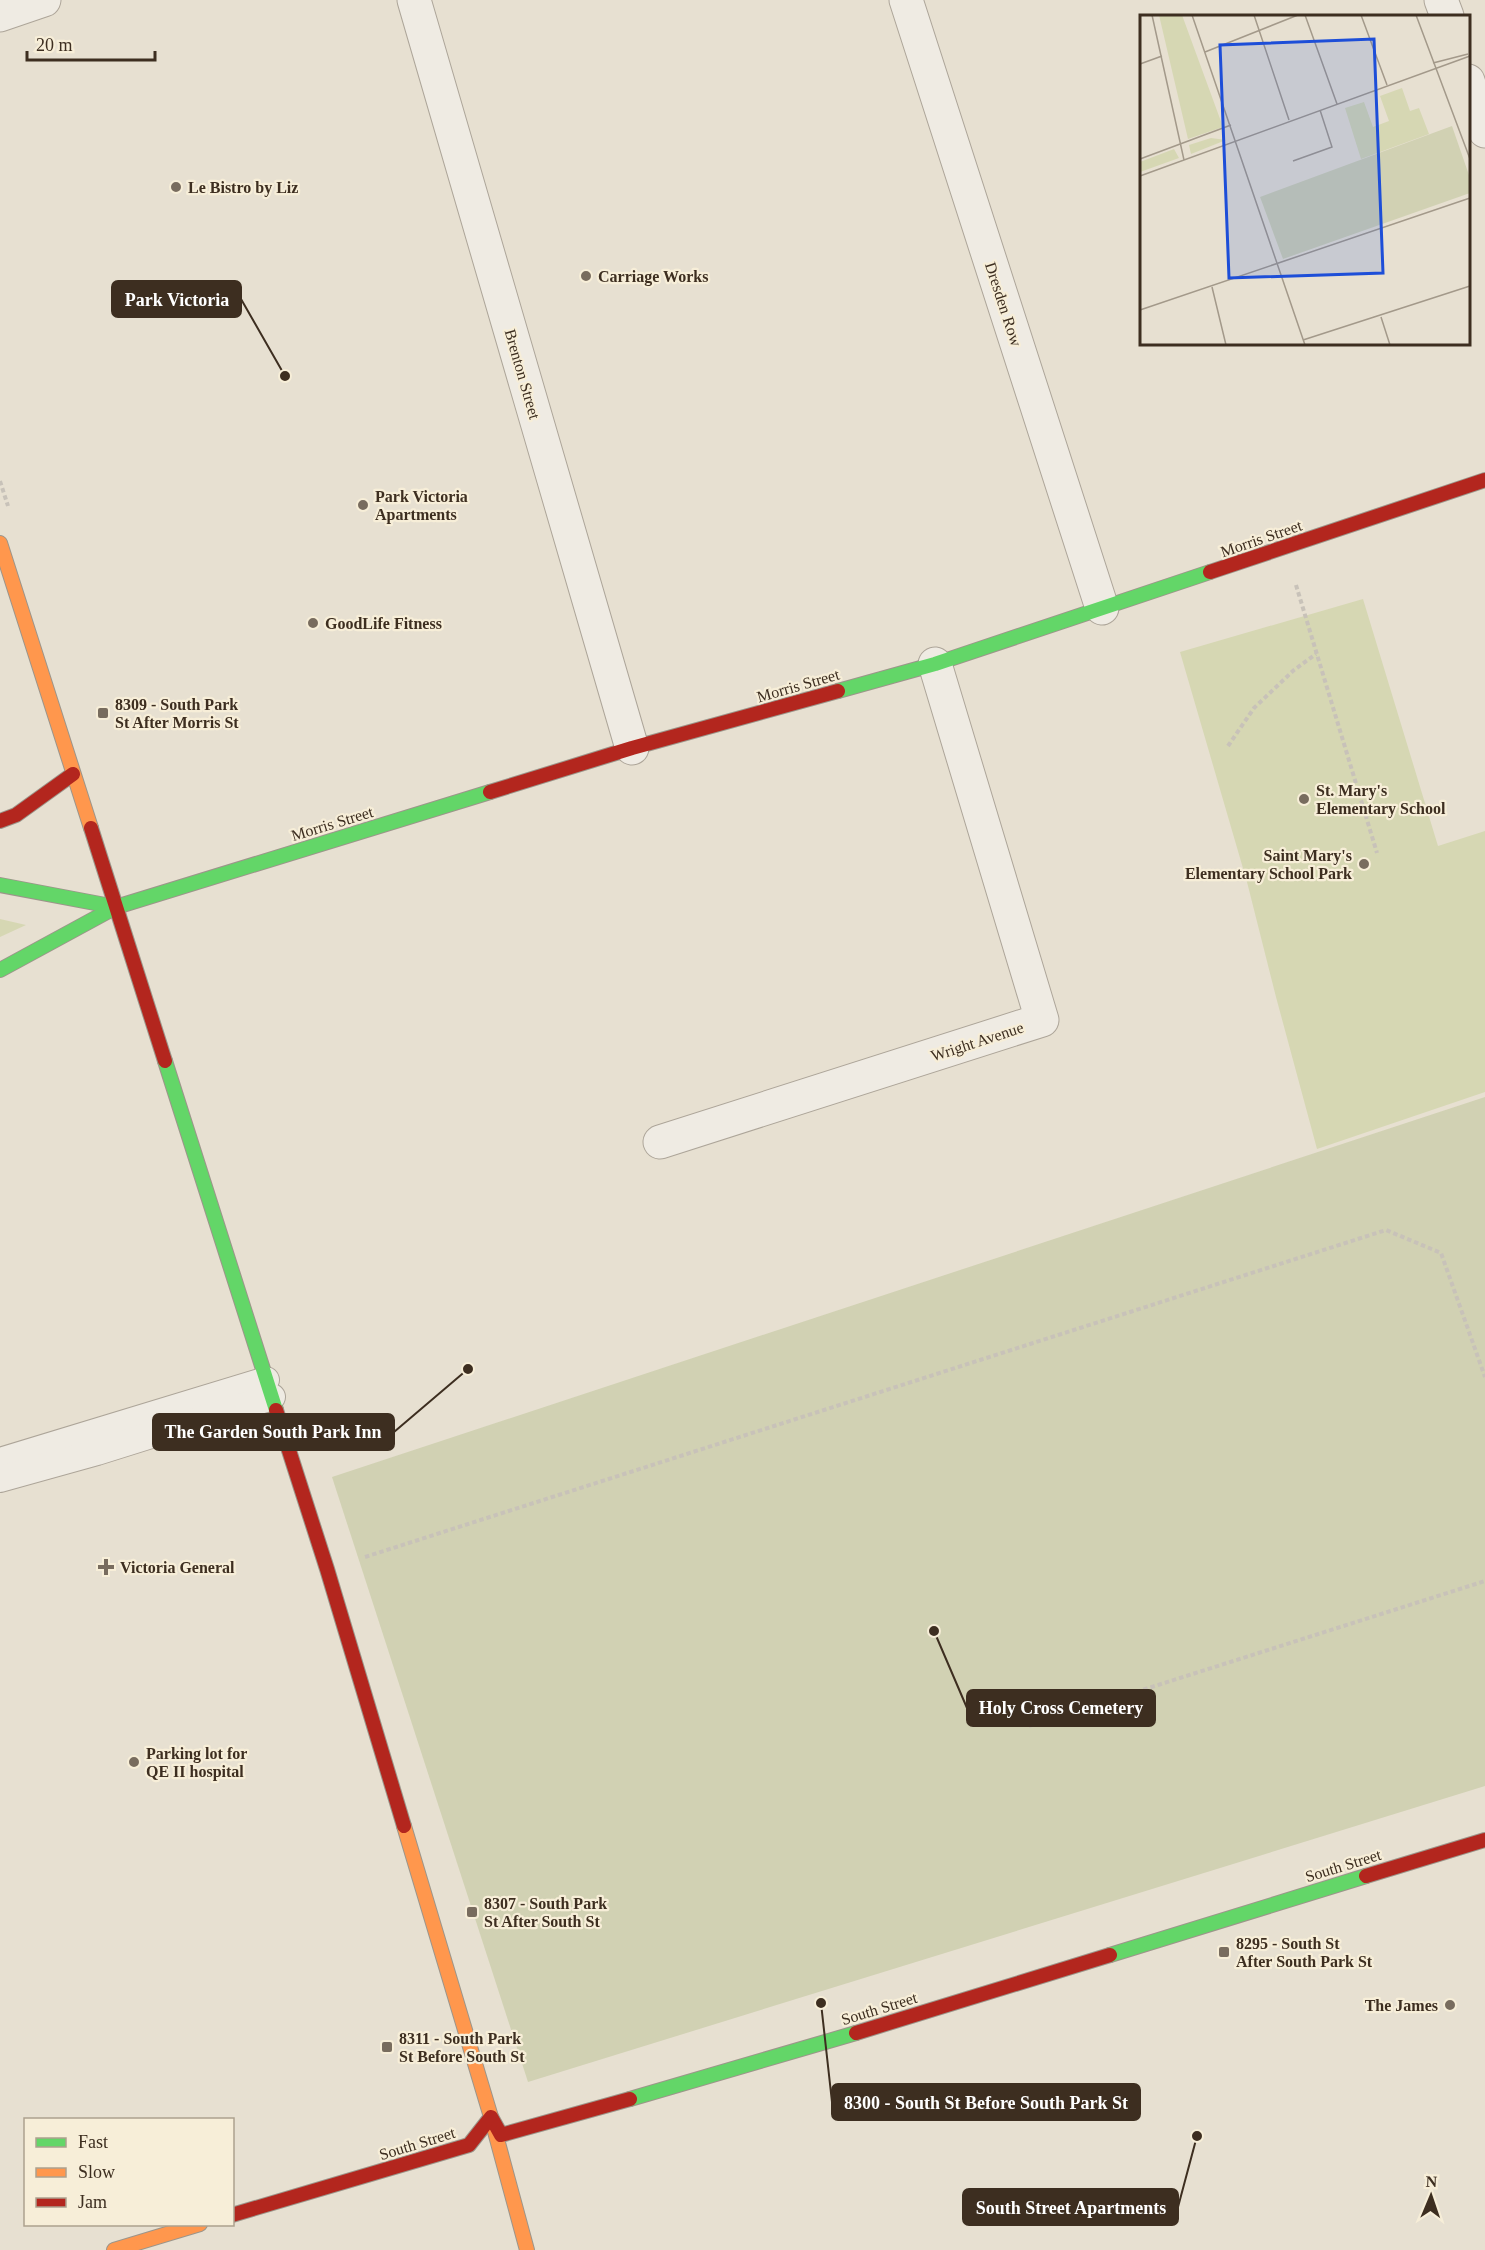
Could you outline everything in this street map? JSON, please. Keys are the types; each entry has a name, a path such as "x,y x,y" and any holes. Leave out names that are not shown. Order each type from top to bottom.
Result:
{"street":[{"path":"0,15 44,0"},
{"name":"Brenton Street","path":"414,0 632,748"},
{"name":"Dresden Row","path":"906,0 1102,608"},
{"path":"1441,0 1447,15"},
{"path":"1470,87 1485,131"},
{"name":"Morris Street","path":"0,970 116,907 632,748 935,664 1485,480"},
{"path":"0,543 327,1569 491,2117 527,2250"},
{"name":"Wright Avenue","path":"660,1142 1042,1020 935,664"},
{"path":"0,821 16,815 73,774"},
{"path":"0,885 116,907"},
{"name":"South Street","path":"234,2214 469,2145 491,2117 501,2135 740,2068 1485,1840"},
{"path":"114,2250 193,2226"}],"lane":[{"path":"0,1461 269,1388"},
{"path":"0,1479 269,1388"}],"path":[{"path":"1308,625 1377,853"},
{"path":"1228,746 1254,708 1294,670 1316,654"},
{"path":"327,1569 1386,1230 1441,1252 1485,1377"},
{"path":"1029,1726 1485,1581"}],"green space":[{"name":"Saint Mary's Elementary School Park","path":"1363,599 1438,846 1485,831 1485,1092 1317,1149 1247,882 1180,652"},
{"path":"0,919 26,925 0,937"},
{"path":"1485,1097 1485,1786 528,2082 332,1477"}],"traffic: fast":[{"path":"838,691 935,664 1210,572"},
{"path":"0,970 116,907 490,792"},
{"path":"0,885 116,907"},
{"path":"165,1061 276,1410"},
{"path":"1110,1955 1366,1876"},
{"path":"630,2099 856,2033"}],"traffic: slow":[{"path":"0,543 91,828"},
{"path":"404,1826 491,2117 527,2250"},
{"path":"114,2250 193,2226"}],"traffic: jam":[{"path":"1210,572 1485,480"},
{"path":"490,792 632,748 838,691"},
{"path":"0,821 16,815 73,774"},
{"path":"91,828 165,1061"},
{"path":"276,1410 327,1569 404,1826"},
{"path":"1366,1876 1485,1840"},
{"path":"856,2033 1110,1955"},
{"path":"234,2214 469,2145 491,2117 501,2135 630,2099"}],"place":[{"name":"Le Bistro by Liz","path":"176,187"},
{"name":"Carriage Works","path":"586,276"},
{"name":"Park Victoria","path":"285,376"},
{"name":"Park Victoria Apartments","path":"363,505"},
{"name":"GoodLife Fitness","path":"313,623"},
{"name":"8309 - South Park St After Morris St","path":"103,713"},
{"name":"St. Mary's Elementary School","path":"1304,799"},
{"name":"Saint Mary's Elementary School Park","path":"1364,864"},
{"name":"The Garden South Park Inn","path":"468,1369"},
{"name":"Victoria General","path":"106,1567"},
{"name":"Holy Cross Cemetery","path":"934,1631"},
{"name":"Parking lot for QE II hospital","path":"134,1762"},
{"name":"8307 - South Park St After South St","path":"472,1912"},
{"name":"8295 - South St After South Park St","path":"1224,1952"},
{"name":"8300 - South St Before South Park St","path":"821,2003"},
{"name":"The James","path":"1450,2005"},
{"name":"8311 - South Park St Before South St","path":"387,2047"},
{"name":"South Street Apartments","path":"1197,2136"}]}
